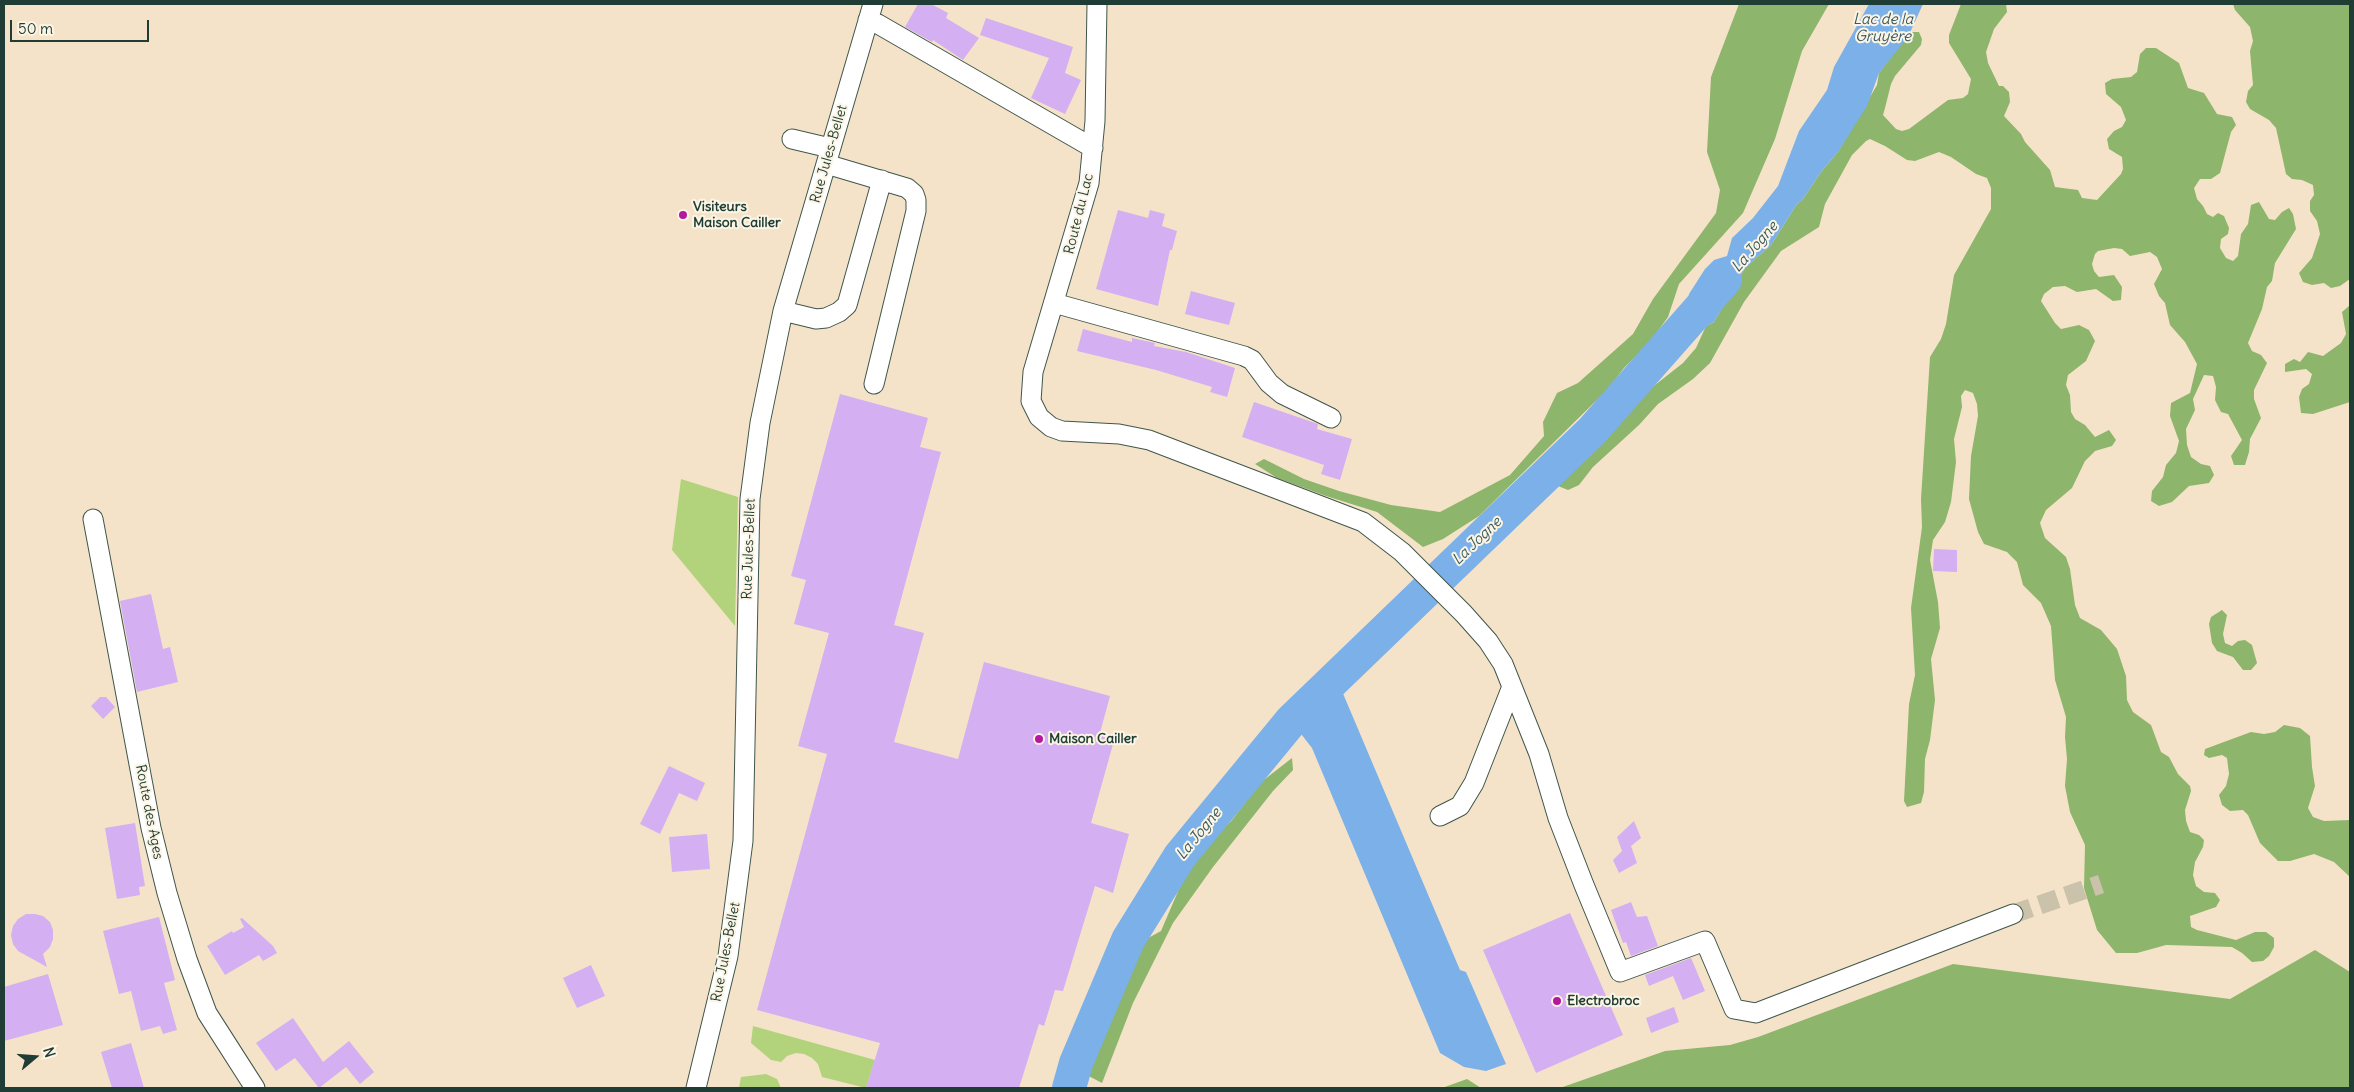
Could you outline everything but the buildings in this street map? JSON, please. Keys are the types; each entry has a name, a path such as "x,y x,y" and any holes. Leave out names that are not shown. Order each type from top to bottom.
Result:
{"street":[{"name":"Route du Lac","path":"1097,4 1097,75 1093,148 1087,189 1031,385 1032,401 1039,417 1051,427 1062,431 1119,434 1149,440 1363,522 1402,552 1464,614 1488,641 1503,664 1511,689"},
{"path":"871,12 878,24 1093,148"},
{"name":"Rue Jules-Bellet","path":"696,1088 728,956 743,841 750,498 760,423 783,311 871,12"},
{"path":"792,139 882,180 907,188 914,194 916,204 874,384"},
{"path":"783,311 816,319 826,318 847,305 882,180"},
{"path":"1054,303 1244,356 1252,360 1269,383 1282,394 1331,418"},
{"name":"Route des Ages","path":"93,519 151,828 167,893 187,959 207,1013 255,1088"},
{"path":"1440,816 1460,806 1474,783 1511,689"},
{"path":"1511,689 1539,754 1558,818 1620,972 1705,940 1734,1009 1756,1013 2013,914"}],"green space":[{"path":"1739,4 1829,4 1802,51 1775,139 1743,213 1679,284 1668,317 1650,342 1624,368 1607,390 1479,516 1443,539 1423,547 1377,512 1277,478 1255,464 1264,459 1304,479 1339,491 1391,505 1440,512 1510,475 1544,436 1543,422 1557,393 1578,383 1633,334 1653,299 1716,213 1720,190 1707,152 1711,77"},
{"path":"1961,4 2006,4 2007,12 1994,29 1986,52 1988,63 1999,86 2003,86 2009,92 2010,102 2004,116 2050,170 2055,187 2078,190 2082,198 2097,200 2121,174 2123,169 2122,157 2109,149 2107,139 2114,131 2122,127 2126,120 2121,107 2106,94 2105,83 2112,79 2131,77 2137,72 2140,54 2146,48 2156,48 2179,63 2188,88 2204,93 2217,114 2232,117 2236,125 2231,132 2220,173 2211,179 2200,179 2194,188 2197,199 2207,214 2213,217 2218,213 2224,216 2229,228 2228,234 2221,239 2220,248 2226,258 2233,261 2238,256 2241,234 2248,224 2251,205 2259,202 2269,219 2275,220 2282,212 2289,208 2293,214 2296,229 2275,263 2272,281 2267,287 2262,309 2248,343 2252,351 2261,355 2267,363 2254,390 2254,399 2261,418 2250,439 2245,465 2234,465 2231,456 2242,440 2228,414 2221,412 2215,400 2216,387 2213,376 2204,375 2193,399 2195,410 2186,429 2187,445 2191,457 2201,464 2210,466 2214,475 2209,483 2189,486 2172,502 2159,506 2151,501 2152,491 2163,477 2166,465 2176,453 2179,441 2170,416 2171,403 2190,393 2197,364 2185,342 2170,325 2165,303 2159,296 2154,284 2162,269 2157,257 2150,252 2130,256 2122,249 2114,248 2098,251 2095,254 2092,264 2094,271 2099,277 2114,275 2122,287 2121,300 2113,301 2096,289 2077,292 2065,286 2053,287 2044,294 2041,301 2061,329 2079,325 2089,330 2095,341 2086,361 2068,375 2066,385 2070,395 2071,412 2075,419 2085,425 2095,437 2109,430 2116,440 2112,446 2095,451 2085,461 2072,488 2046,510 2040,523 2045,538 2066,557 2070,569 2075,605 2080,618 2101,630 2117,649 2126,676 2127,700 2133,712 2151,725 2161,752 2169,757 2178,774 2190,786 2191,791 2185,810 2186,821 2190,832 2199,835 2204,840 2203,847 2195,862 2193,875 2196,886 2204,892 2215,893 2220,900 2216,907 2190,916 2191,927 2236,940 2255,932 2266,932 2274,938 2274,947 2269,956 2263,961 2252,962 2232,947 2166,945 2137,953 2116,953 2097,930 2084,888 2085,845 2070,812 2065,786 2067,759 2066,717 2055,680 2051,626 2041,603 2023,585 2017,562 2007,552 1984,544 1978,532 1969,499 1971,456 1978,416 1977,404 1973,393 1965,390 1961,396 1962,407 1954,439 1956,462 1951,502 1945,522 1933,540 1930,560 1938,602 1940,628 1931,659 1935,700 1930,740 1925,759 1924,792 1921,803 1907,807 1904,801 1909,704 1915,675 1911,608 1922,527 1921,499 1930,357 1941,339 1946,324 1954,275 1991,209 1991,188 1987,178 1976,174 1951,157 1939,152 1915,161 1907,160 1870,139 1866,141 1852,155 1825,204 1819,227 1781,251 1744,302 1710,363 1693,379 1658,404 1639,425 1593,467 1579,485 1568,490 1558,486 1571,468 1600,445 1615,423 1636,400 1683,363 1696,348 1706,326 1714,322 1745,268 1771,245 1797,204 1803,199 1821,172 1838,152 1877,85 1879,73 1910,32 1919,32 1922,39 1921,45 1895,76 1883,115 1896,129 1902,131 1909,129 1948,100 1963,98 1968,94 1971,79 1949,43 1949,35"},
{"path":"2233,4 2350,4 2350,279 2340,286 2331,288 2324,283 2312,285 2303,282 2299,273 2312,258 2320,234 2317,221 2310,211 2310,201 2314,195 2313,185 2302,180 2292,179 2286,174 2276,128 2269,120 2250,109 2246,102 2248,91 2253,85 2250,51 2253,41 2250,27 2235,10"},
{"path":"2349,306 2350,402 2313,414 2301,413 2299,397 2302,389 2309,384 2312,374 2306,369 2285,372 2285,364 2294,359 2300,362 2308,352 2323,356 2341,343 2346,334 2342,312"},
{"path":"681,479 738,497 735,626 672,550"},
{"path":"2222,610 2227,615 2223,634 2225,643 2232,646 2238,641 2245,640 2252,645 2257,663 2251,670 2243,670 2233,657 2217,651 2212,643 2209,624 2211,617"},
{"path":"2284,725 2300,728 2310,736 2315,786 2308,808 2313,817 2324,821 2350,820 2350,877 2334,862 2314,854 2290,861 2278,861 2260,843 2248,815 2243,810 2230,811 2222,805 2219,795 2226,786 2229,774 2227,758 2222,755 2209,758 2204,755 2205,749 2251,732 2264,734 2275,732"},
{"path":"1292,758 1293,770 1273,791 1213,867 1173,923 1133,1003 1102,1083 1081,1072 1085,1045 1130,948 1161,931 1185,875 1204,849 1232,820 1260,783"},
{"path":"2315,950 2350,972 2350,1088 1560,1088 1665,1051 1730,1045 1758,1037 1953,964 2230,999"},
{"path":"753,1026 875,1060 866,1088 822,1077 818,1064 804,1054 796,1053 787,1056 781,1062 771,1060 751,1043"},
{"path":"766,1074 777,1079 781,1088 739,1088 741,1077"},
{"path":"1467,1079 1481,1088 1442,1088"}],"water":[{"name":"Lac de la Gruyère","path":"1869,4 1923,4 1908,37 1879,73 1867,106 1838,152 1821,172 1803,199 1797,204 1771,245 1745,268 1714,322 1706,326 1687,308 1689,294 1705,269 1714,260 1727,256 1732,238 1753,218 1778,186 1799,131 1827,90 1834,67"},
{"path":"1336,677 1460,970 1466,972 1506,1064 1486,1071 1464,1067 1440,1053 1312,748 1291,721"}],"waterway":[{"name":"La Jogne","path":"1069,1088 1076,1063 1128,940 1180,856 1291,721 1592,431 1725,280"}],"tunnel":[{"path":"2013,914 2101,884"}],"place":[{"name":"Visiteurs Maison Cailler","path":"683,215"},
{"name":"Maison Cailler","path":"1039,739"},
{"name":"Electrobroc","path":"1557,1001"}]}
